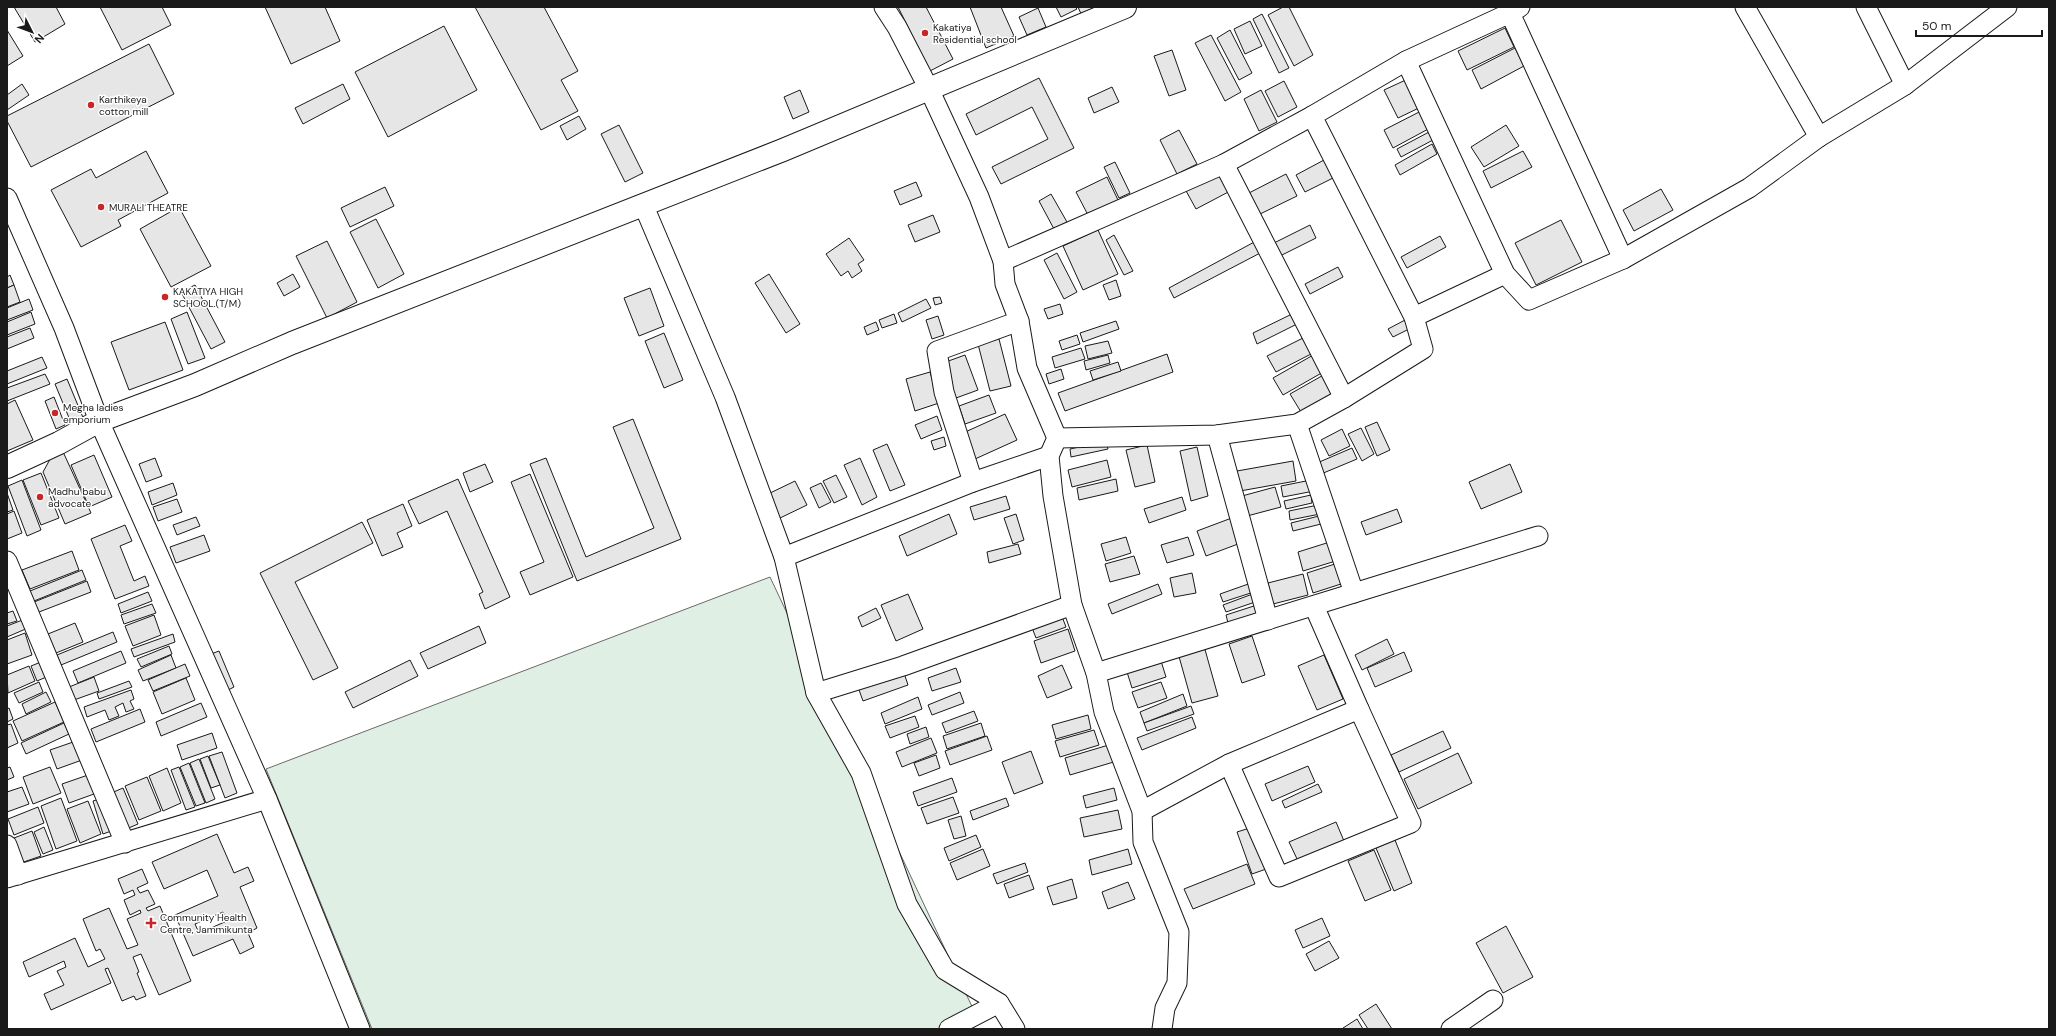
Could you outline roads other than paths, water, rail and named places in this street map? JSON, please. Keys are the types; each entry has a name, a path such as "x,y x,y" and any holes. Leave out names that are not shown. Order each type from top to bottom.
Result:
{"main road":[{"path":"7,467 59,444 99,421 195,385 300,340 783,150 1125,7"}],"street":[{"path":"884,7 898,26 979,197 1003,261 1005,284 1020,321 1027,368 1057,438 1050,456 1053,496 1072,605 1096,673 1104,712 1142,811 1143,842 1179,932 1177,983 1165,1008 1162,1029"},
{"path":"1745,7 1818,137"},
{"path":"1866,7 1905,85"},
{"path":"1406,61 1505,274 1529,300 1623,258 1749,188 1818,137 1905,85 2007,7"},
{"path":"1003,261 1224,164 1312,116 1406,61 1515,10 1623,258"},
{"path":"1057,438 1217,435 1297,424 1344,398 1423,349 1414,317 1312,116"},
{"path":"1224,164 1344,398"},
{"path":"7,198 64,328 99,421 267,799 360,1029"},
{"path":"643,204 725,397 784,557 816,693 861,773 907,904 945,970 999,1003 1014,1029"},
{"path":"1414,317 1505,274"},
{"path":"973,482 944,392 937,352 1020,321"},
{"path":"1297,424 1354,593"},
{"path":"1217,435 1268,620"},
{"path":"784,557 973,482 1050,456"},
{"path":"1096,673 1538,536"},
{"path":"9,568 125,843"},
{"path":"816,693 903,666 1072,605"},
{"path":"1229,764 1279,877 1411,822 1314,606"},
{"path":"1142,811 1229,764 1359,708"},
{"path":"7,845 13,876 267,799"},
{"path":"1451,1029 1493,1000"},
{"path":"949,1029 999,1003"}],"place":[{"name":"Kakatiya Residential school","path":"925,33"},
{"name":"Karthikeya cotton mill","path":"91,105"},
{"name":"MURALI THEATRE","path":"101,207"},
{"name":"KAKATIYA HIGH SCHOOL.(T/M)","path":"165,297"},
{"name":"Megha ladies emporium","path":"55,413"},
{"name":"Madhu babu advocate","path":"40,497"},
{"name":"Community Health Centre, Jammikunta","path":"151,923"}]}
